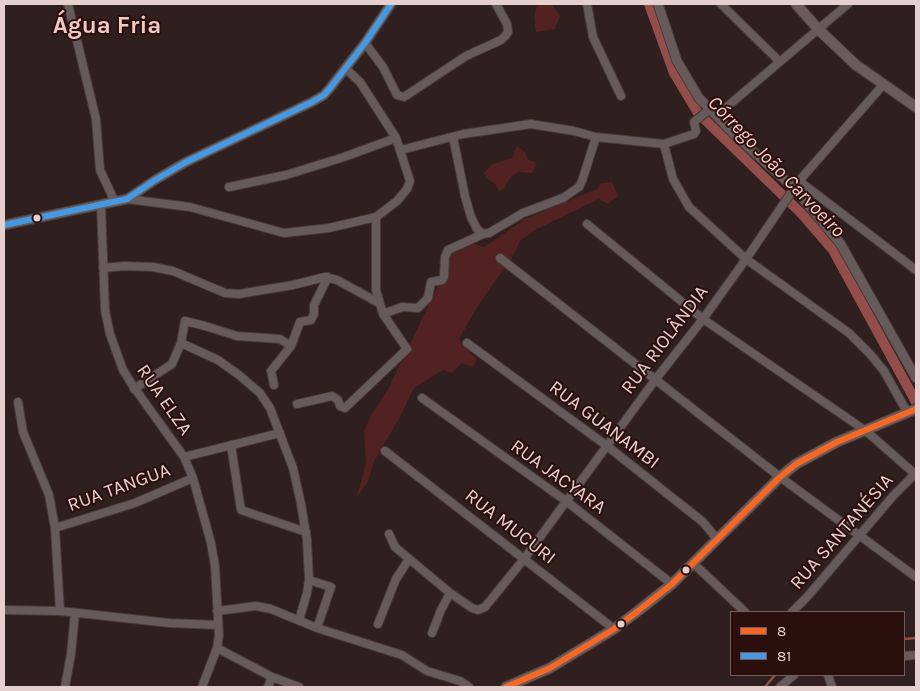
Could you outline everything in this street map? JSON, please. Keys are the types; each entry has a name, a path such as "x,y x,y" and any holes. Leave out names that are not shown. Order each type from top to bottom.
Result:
{"main road":[{"path":"796,4 819,30 856,65 916,107"},
{"path":"506,687 518,680 550,668 614,629 672,584 780,477 796,464 837,442 913,411"}],"street":[{"path":"68,4 96,119 100,170 115,202"},
{"path":"4,225 127,199 186,162 312,102 324,95 365,43 390,4"},
{"path":"365,43 383,67 397,95 404,97 466,56 501,40 506,35 508,32 507,24 496,4"},
{"path":"587,4 593,37 621,96"},
{"path":"658,4 677,61 710,113 797,185 916,270"},
{"path":"721,4 779,61"},
{"path":"401,150 453,137 531,124 574,131 596,137 664,144 694,134 696,130 693,124 695,120 710,113 779,61 819,30 848,4"},
{"path":"127,199 190,207 284,233 329,228 376,217 397,201 410,185 410,181 396,138 360,82 345,68"},
{"name":"RUA RIOLÂNDIA","path":"450,593 472,608 478,610 485,607 524,558 655,380 703,319 797,185 883,85"},
{"path":"453,137 471,217 483,234"},
{"path":"383,314 402,307 418,308 428,298 431,282 442,280 444,277 445,257 448,250 489,233 524,213 562,198 579,187 596,137"},
{"path":"228,187 286,175 396,138"},
{"path":"664,144 673,179 689,207 746,259 849,333 884,371 913,411"},
{"path":"797,185 840,243 916,378"},
{"name":"RUA ELZA","path":"101,205 105,310 110,334 123,370 184,457 193,478 211,543 218,625 218,648"},
{"path":"297,404 332,396 338,400 340,406 345,408 407,349 383,314 379,303 376,290 376,217"},
{"path":"588,224 703,319 866,430 916,474"},
{"path":"500,258 780,477 916,577"},
{"path":"103,268 124,266 153,267 174,271 225,292 239,294 328,277 379,303"},
{"path":"274,384 271,371 290,346 300,322 311,320 314,314 314,305 328,277"},
{"path":"134,388 172,364 181,343 185,321 237,336 280,339 290,346"},
{"path":"181,343 218,360 250,383 260,393 270,408 293,468 306,532 309,580 299,620"},
{"name":"RUA GUANAMBI","path":"467,343 607,446 703,522 718,539"},
{"path":"899,347 916,364"},
{"name":"RUA JACYARA","path":"422,398 566,501 672,584"},
{"path":"18,402 23,432 49,495 55,528 60,611"},
{"path":"184,457 280,433"},
{"path":"231,445 241,510 306,532"},
{"name":"RUA MUCURI","path":"385,451 614,629"},
{"name":"RUA SANTANÉSIA","path":"793,611 893,496 916,474"},
{"name":"RUA TANGUA","path":"55,528 128,506 193,478"},
{"path":"388,534 395,547 450,593 432,633"},
{"path":"378,624 396,579 408,559"},
{"path":"693,563 745,611"},
{"path":"309,580 331,587 317,628"},
{"path":"217,611 256,606 271,609 317,628 402,655 427,671 460,681 469,687"},
{"path":"4,610 60,611 169,623 218,625"},
{"path":"65,687 71,654 75,613"},
{"path":"202,687 218,648 272,677 299,687"},
{"path":"780,687 793,676"},
{"path":"268,687 272,677"}],"shaded area":[{"path":"537,4 552,4 560,16 555,29 536,32 534,18"},
{"path":"517,146 525,152 528,160 537,163 532,173 519,172 512,176 505,188 499,191 496,185 484,173 492,164 512,158"},
{"path":"612,182 618,196 608,204 599,199 535,230 520,241 511,260 476,309 459,339 464,347 477,359 473,367 462,363 452,373 443,370 414,388 399,419 374,461 368,482 357,497 366,462 364,431 370,417 388,389 437,288 449,261 453,245 470,242 484,247 525,219 597,189 601,183"}],"waterway":[{"name":"Córrego João Carvoeiro","path":"649,4 674,73 698,113 801,213 833,250 916,402"},
{"path":"905,639 916,638"},
{"path":"765,687 774,676"}],"transit line":[{"name":"81","path":"4,225 127,199 186,162 312,102 324,95 330,88 365,43 391,4"},
{"name":"8","path":"506,687 550,668 614,629 638,611 672,584 780,477 796,464 837,442 916,409"}],"district":[{"name":"Água Fria","path":"107,26"}]}
